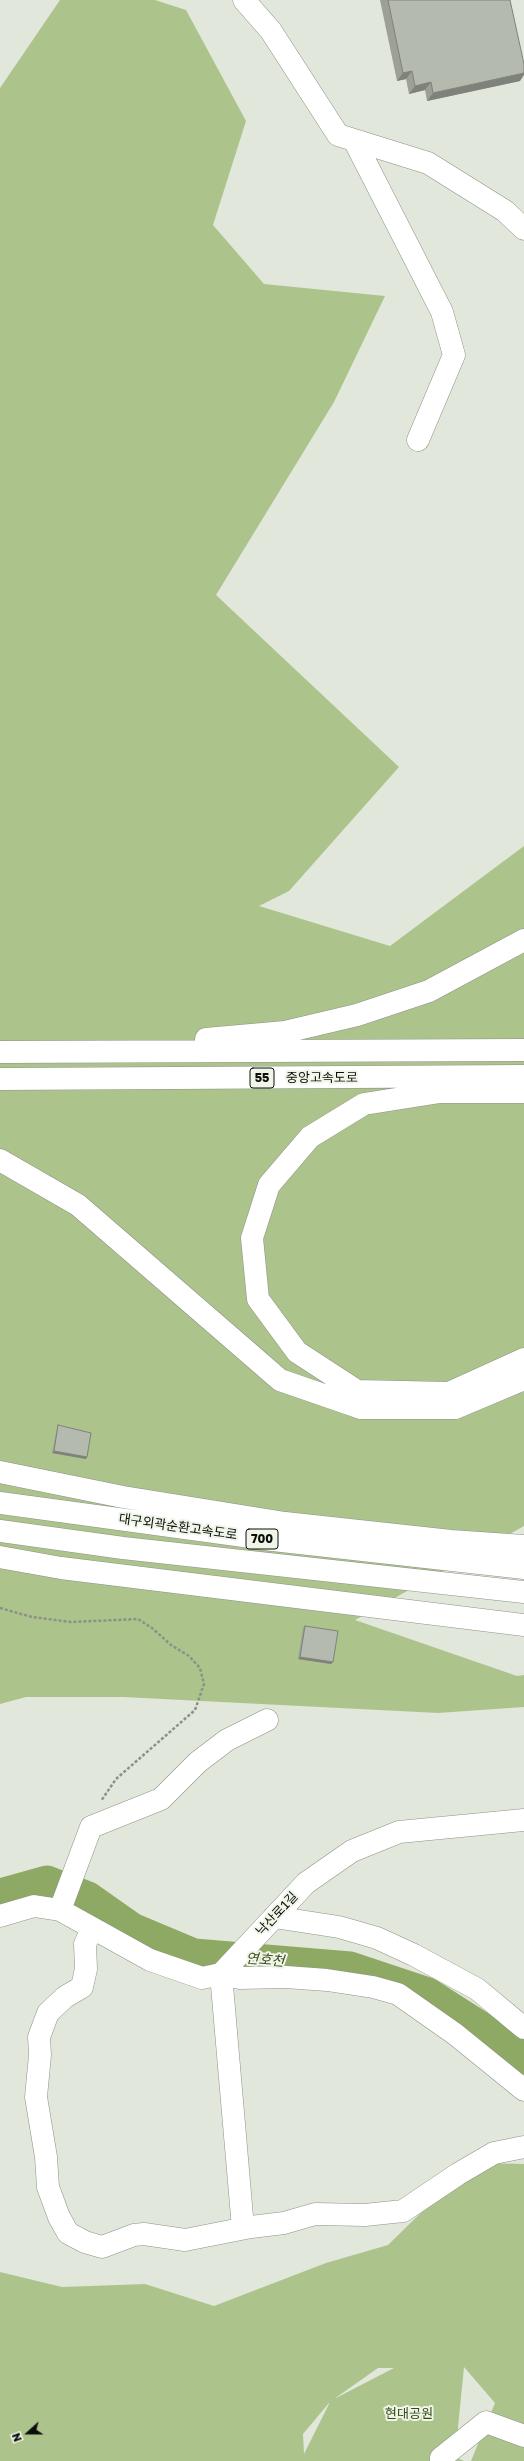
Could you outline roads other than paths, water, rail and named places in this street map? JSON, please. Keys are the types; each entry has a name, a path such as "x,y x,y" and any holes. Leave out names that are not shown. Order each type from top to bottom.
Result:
{"main road":[{"path":"244,0 271,31 338,135 428,162 506,211 524,229"},
{"path":"354,140 442,312 454,355 418,440"},
{"path":"58,1052 285,1032 356,1015 428,991 524,940"},
{"name":"중앙고속도로","path":"0,1052 524,1050"},
{"name":"중앙고속도로","path":"0,1078 524,1076"},
{"path":"524,1092 440,1092 364,1104 310,1137 270,1185 252,1238 258,1299 297,1352 357,1391 449,1393 524,1359"},
{"path":"0,1160 78,1205 280,1380 361,1408 455,1408 524,1379"},
{"path":"0,1472 123,1497 285,1523 451,1541 524,1546"},
{"name":"대구외곽순환고속도로","path":"0,1503 273,1540 524,1568"},
{"name":"대구외곽순환고속도로","path":"0,1531 123,1548 524,1592"},
{"path":"0,1558 61,1568 524,1625"},
{"path":"62,1905 91,1827 161,1799 198,1762 227,1740 266,1720"},
{"name":"낙산로1길","path":"221,1974 306,1883 352,1851 399,1832 524,1820"},
{"path":"0,1916 34,1906 62,1905 92,1929 150,1960 202,1978 221,1974 240,1978 286,1977 327,1980 373,1987 398,1994 455,2034 524,2090"},
{"path":"274,1917 339,1927 377,1938 414,1955 477,1989 524,2028"},
{"path":"92,1929 85,1944 86,1969 82,1987 65,1997 48,2013 39,2037 40,2055 36,2097 46,2157 48,2187 59,2217 68,2233 85,2242 102,2247 134,2235 144,2234 185,2240 243,2228 284,2223 315,2214 365,2215 403,2211 458,2174 494,2153 524,2147"},
{"path":"221,1974 243,2228"},
{"path":"441,2461 441,2458 486,2422 524,2436"}],"waterway":[{"name":"연호천","path":"0,1894 47,1881 88,1897 132,1928 194,1954 350,1967 428,1993 514,2048 524,2059"}],"park label":[{"name":"현대공원","path":"409,2414"}]}
